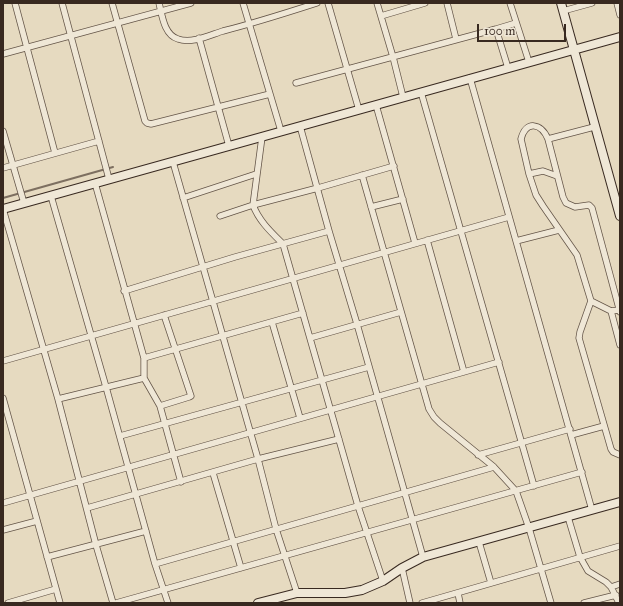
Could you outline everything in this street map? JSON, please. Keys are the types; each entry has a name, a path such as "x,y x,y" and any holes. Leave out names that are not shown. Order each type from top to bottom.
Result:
{"street":[{"path":"15,3 55,153"},
{"path":"62,3 109,179"},
{"path":"112,3 145,121 147,123 151,124 217,106 270,94"},
{"path":"159,3 165,25 171,34 178,39 190,40 317,3"},
{"path":"3,54 191,3"},
{"path":"243,3 281,131"},
{"path":"328,3 358,110"},
{"path":"378,3 403,97"},
{"path":"381,16 425,3"},
{"path":"447,3 456,39"},
{"path":"510,3 529,62"},
{"path":"592,3 562,7 594,127 617,195 620,216"},
{"path":"617,3 620,15"},
{"path":"296,83 516,23"},
{"path":"496,29 508,68"},
{"path":"582,472 115,603 96,545 58,399 3,209 620,37"},
{"path":"199,38 229,146"},
{"path":"470,78 592,510"},
{"path":"422,92 534,486"},
{"path":"376,105 415,244"},
{"path":"300,126 423,558"},
{"path":"591,301 611,311 620,311 592,208 589,205 575,207 566,203 557,176 548,139 544,131 535,126 526,128 522,134 521,144 529,174 539,201 577,255 591,301 579,338 612,450 620,455"},
{"path":"548,139 594,127"},
{"path":"3,131 24,203"},
{"path":"262,137 253,205 262,222 283,244 366,533 383,581"},
{"path":"3,168 99,141"},
{"path":"173,162 258,459 276,529 297,593"},
{"path":"220,216 253,205 394,166"},
{"path":"529,174 543,170 557,176"},
{"path":"183,198 256,174"},
{"path":"362,175 429,409 434,417 494,467 516,491 529,528 550,603"},
{"path":"95,183 144,358 144,378 160,406 181,482"},
{"path":"51,196 155,564 168,603"},
{"path":"371,207 403,199"},
{"path":"3,361 509,217"},
{"path":"516,241 559,230"},
{"path":"124,291 329,231"},
{"path":"427,240 464,372"},
{"path":"611,311 617,326 620,345"},
{"path":"310,338 401,312"},
{"path":"144,358 303,313"},
{"path":"160,406 189,398 191,396 177,349 164,315"},
{"path":"272,322 300,418"},
{"path":"3,503 499,362"},
{"path":"120,436 369,367"},
{"path":"58,399 144,378"},
{"path":"3,398 5,414 30,495 60,603"},
{"path":"478,455 522,443 604,426"},
{"path":"87,508 258,459 339,439"},
{"path":"155,564 494,467"},
{"path":"213,473 232,542 241,568"},
{"path":"258,603 276,600 297,593 345,593 362,590 383,581 402,568 423,558 620,502"},
{"path":"568,516 580,557 588,571 606,582 611,587 619,603"},
{"path":"3,530 37,521"},
{"path":"47,558 146,531"},
{"path":"479,542 491,583"},
{"path":"422,603 620,546"},
{"path":"402,568 410,603"},
{"path":"611,587 620,584"},
{"path":"8,603 56,589"},
{"path":"458,593 460,603"},
{"path":"584,603 616,595"}],"waterway":[{"path":"3,198 113,167"}]}
